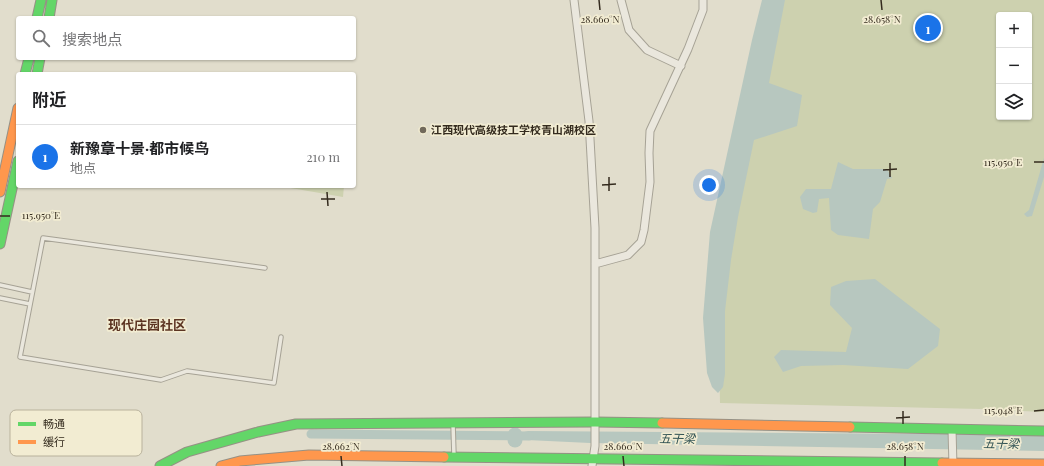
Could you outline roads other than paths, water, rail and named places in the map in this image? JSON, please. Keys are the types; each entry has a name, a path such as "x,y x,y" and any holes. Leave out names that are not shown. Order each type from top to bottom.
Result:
{"main road":[{"path":"37,16 41,0"},
{"path":"49,16 52,0"},
{"path":"26,72 28,60"},
{"path":"36,72 40,60"},
{"path":"0,192 16,117"},
{"path":"0,244 16,169"},
{"path":"160,466 187,452 258,432 296,424 595,424 1044,431"},
{"path":"221,466 240,461 309,455 454,452 593,462 1044,464"}],"street":[{"path":"574,0 589,121 595,228 595,446 593,462"},
{"path":"620,0 629,30 647,50 681,66"},
{"path":"595,264 628,255 640,242 644,230 650,182 650,131 681,66 703,10 703,0"},
{"path":"952,430 953,464"}],"lane":[{"path":"265,268 43,238 20,357 160,380 187,371 274,382 281,336"},
{"path":"0,285 32,292"},
{"path":"0,298 30,304"},
{"path":"453,424 454,452"}],"water":[{"path":"762,0 785,0 769,83 802,95 797,126 754,140 738,217 731,260 725,311 725,374 723,387 718,393 712,387 707,373 703,318 710,232"},
{"path":"1044,158 1044,177 1032,216 1027,217 1024,214 1029,210"},
{"path":"838,162 853,169 887,169 892,178 887,179 880,202 873,209 869,239 838,235 831,230 829,198 819,199 817,212 813,213 803,209 800,197 806,189 831,189"},
{"path":"875,279 940,329 938,346 908,369 843,365 801,366 783,372 774,357 781,350 846,352 852,328 830,305 831,287 846,281"},
{"path":"528,431 1044,435 1044,451 590,443 527,440 518,436"}],"waterway":[{"name":"五干梁","path":"311,434 529,436"},
{"name":"五干梁","path":"515,435 515,440"}],"place":[{"name":"新豫章十景·都市候鸟","path":"928,28"},
{"name":"江西现代高级技工学校青山湖校区","path":"423,130"}],"district":[{"name":"现代庄园社区","path":"147,325"}]}
